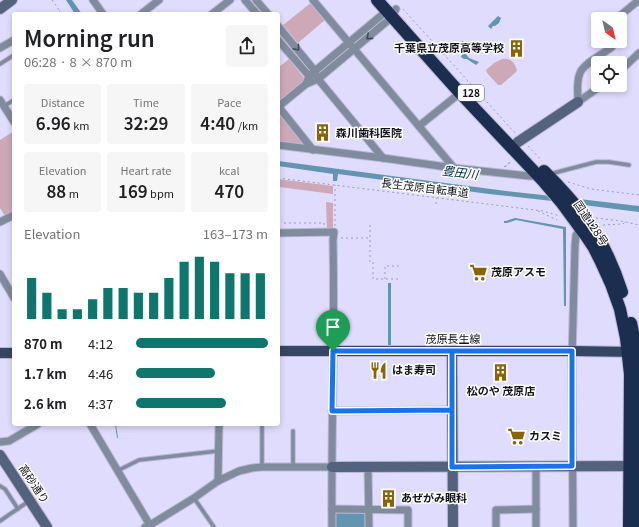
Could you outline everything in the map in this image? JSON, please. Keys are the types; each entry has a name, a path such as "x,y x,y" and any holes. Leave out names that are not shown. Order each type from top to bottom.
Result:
{"highway":[{"name":"国道128号","path":"377,0 392,9 467,89 517,148"},
{"name":"国道128号","path":"392,9 460,93 544,174 568,216 585,223"},
{"name":"国道128号","path":"544,174 562,183 567,195 604,250 618,278 629,312 638,373 636,466 638,527"},
{"name":"国道128号","path":"630,527 636,466"}],"main road":[{"name":"茂原長生線","path":"280,351 634,352"},
{"path":"0,353 12,352"}],"street":[{"path":"0,9 12,0"},
{"path":"93,0 102,12"},
{"path":"144,12 159,0"},
{"path":"215,12 230,0"},
{"path":"245,0 255,12"},
{"path":"256,0 266,12"},
{"path":"313,0 454,168"},
{"path":"624,12 639,0"},
{"path":"306,84 309,76 349,42 392,9"},
{"path":"280,105 306,84 318,79 354,49 392,9"},
{"path":"280,28 315,71 318,79 383,158"},
{"path":"0,48 12,41"},
{"path":"280,42 309,76 318,79"},
{"path":"578,102 580,72 586,65 611,48"},
{"path":"627,65 639,54"},
{"path":"517,148 592,92"},
{"path":"419,126 460,93"},
{"path":"0,100 12,119"},
{"path":"280,109 313,150"},
{"path":"280,145 454,168 529,176 544,174"},
{"path":"0,222 12,216"},
{"path":"573,527 572,351 575,244 576,236 585,223"},
{"path":"280,233 334,232 332,527"},
{"path":"0,274 12,295"},
{"path":"452,351 452,527"},
{"path":"332,411 452,410"},
{"path":"0,442 9,441 35,426"},
{"path":"91,426 149,526 218,482 239,471 252,468 636,466"},
{"path":"218,482 219,426"},
{"name":"高砂通り","path":"0,455 47,527"},
{"path":"536,466 536,527"},
{"path":"368,467 369,527"},
{"path":"332,509 408,510 408,527"},
{"path":"496,527 496,510 536,510"}],"lane":[{"path":"0,64 12,56"},
{"path":"4,106 12,101"},
{"path":"544,174 596,162 629,164"},
{"path":"262,427 262,467"},
{"path":"293,431 293,467"},
{"path":"117,471 139,460 218,451"},
{"path":"0,486 5,489 18,509"},
{"path":"194,498 214,527"},
{"path":"0,521 30,501"}],"path":[{"path":"52,0 60,11"},
{"path":"392,9 517,148 544,174"},
{"path":"502,169 517,148"},
{"name":"長生茂原自転車道","path":"280,178 537,210 568,216"},
{"path":"562,183 591,189 639,195"},
{"path":"334,232 335,184"},
{"path":"436,204 437,198"},
{"path":"537,210 557,220"},
{"path":"585,223 594,218 639,225"},
{"path":"601,225 623,224 626,222"},
{"path":"370,225 370,262 373,262 373,279 399,279"},
{"path":"385,279 385,266 402,266"}],"shaded area":[{"path":"312,2 326,19 298,43 283,25"},
{"path":"280,32 310,69 307,70 280,38"},
{"path":"289,59 304,78 304,83 280,102 280,66"},
{"path":"502,59 512,61 517,70 501,85 498,85 486,70 494,63"},
{"path":"280,112 306,144 304,146 280,143"},
{"path":"12,132 12,213 5,216 0,208 0,140"},
{"path":"280,179 333,186 333,194 280,187"},
{"path":"326,202 333,203 332,229 327,229"}],"water":[{"path":"66,0 72,0 81,12 74,12"},
{"path":"498,16 501,18 499,23 491,29 488,26"},
{"path":"462,41 468,44 471,42 473,44 468,49 466,54 469,58 479,62 476,65 461,57 464,51 460,46"},
{"path":"280,161 506,191 639,206 639,212 338,174 337,181 333,181 333,174 280,166"},
{"path":"515,218 566,227 566,306 564,306 563,229 516,220 504,223 504,221"},
{"path":"388,283 391,283 391,345 388,345"},
{"path":"115,426 118,438 136,439 117,438"},
{"path":"337,511 364,511 366,513 366,527 335,527 335,513"}],"place":[{"name":"千葉県立茂原高等学校","path":"517,48"},
{"name":"森川歯科医院","path":"323,133"},
{"name":"茂原アスモ","path":"478,272"},
{"name":"はま寿司","path":"379,370"},
{"name":"松のや 茂原店","path":"501,373"},
{"name":"カスミ","path":"516,436"},
{"name":"あぜがみ眼科","path":"388,498"}],"route":[{"path":"333,351 332,411 452,410 452,351 572,351 572,466 452,467 452,351 333,351"}],"water label":[{"name":"豊田川","path":"460,173"}]}
